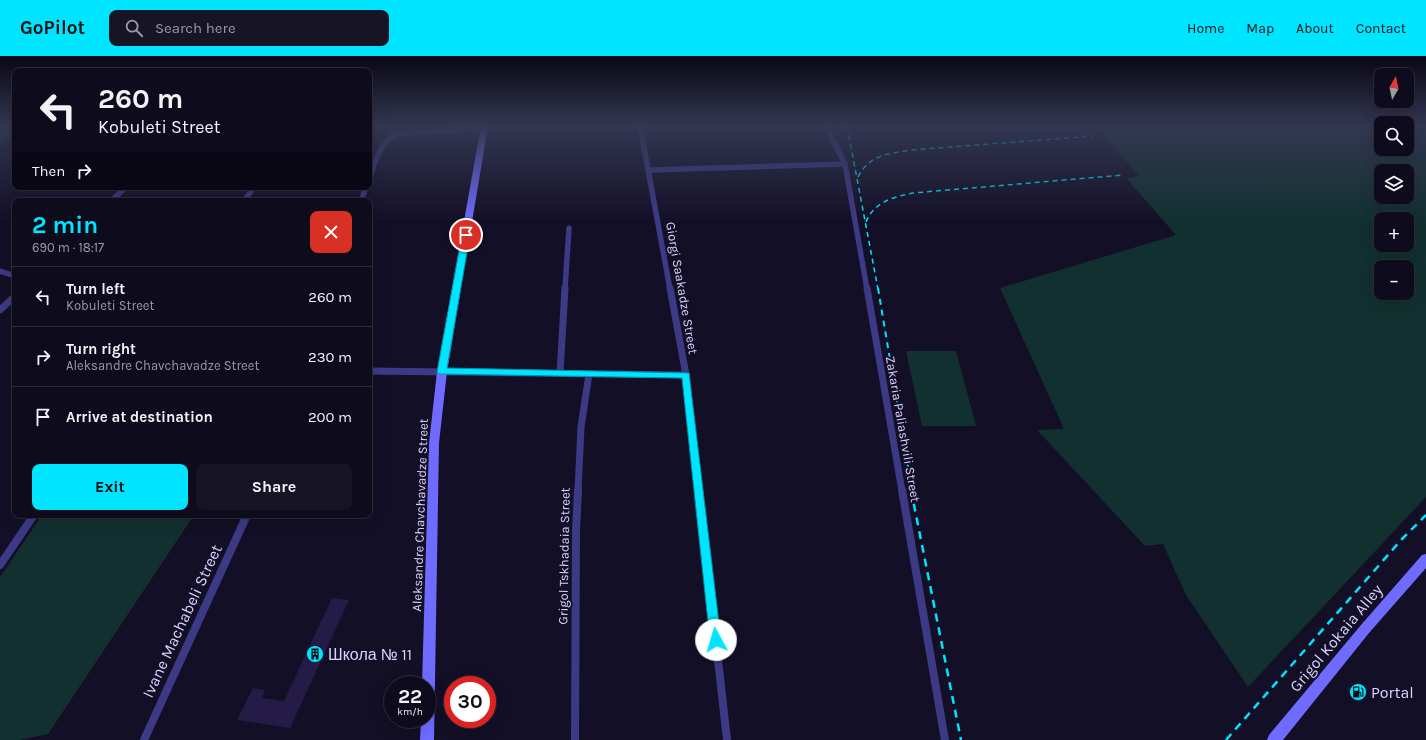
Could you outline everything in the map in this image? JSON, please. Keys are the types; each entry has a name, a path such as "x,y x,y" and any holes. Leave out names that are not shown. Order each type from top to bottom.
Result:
{"street":[{"path":"372,172 377,158"},
{"name":"Aleksandre Chavchavadze Street","path":"427,740 434,443 442,372 476,158"},
{"name":"Giorgi Saakadze Street","path":"646,158 686,375 727,740"},
{"name":"Zakaria Paliashvili Street","path":"842,158 845,164 945,740"},
{"path":"648,170 845,164"},
{"path":"114,198 123,190"},
{"path":"560,373 569,228"},
{"path":"0,272 12,275"},
{"path":"0,310 12,299"},
{"path":"372,371 686,375"},
{"name":"Grigol Tskhadaia Street","path":"575,740 576,530 581,427 589,374"},
{"path":"0,565 32,518"},
{"name":"Ivane Machabeli Street","path":"144,740 245,518"},
{"name":"Grigol Kokaia Alley","path":"1274,740 1365,629 1426,559"}],"green space":[{"path":"1123,158 1426,158 1426,497 1248,687 1186,595 1163,544 1145,546 1037,430 1064,429 1000,288 1176,235 1126,178 1139,176"},
{"path":"906,351 956,351 976,426 922,426"},
{"path":"40,518 192,518 48,734 19,740 0,740 0,577"}],"building":[{"name":"Школа № 11","path":"332,598 349,600 290,728 237,720 253,688 265,690 262,698 284,701"}],"railway":[{"path":"853,158 878,289"},
{"path":"858,177 863,169 876,158"},
{"path":"866,222 869,215 879,205 898,196 913,193 1123,175"},
{"path":"878,288 912,491"},
{"path":"911,490 961,740"},
{"path":"1226,740 1402,539 1426,515"}],"place":[{"name":"Школа № 11","path":"315,654"},
{"name":"Portal","path":"1358,692"}],"route":[{"path":"466,235 442,372 686,375 716,640"}]}
